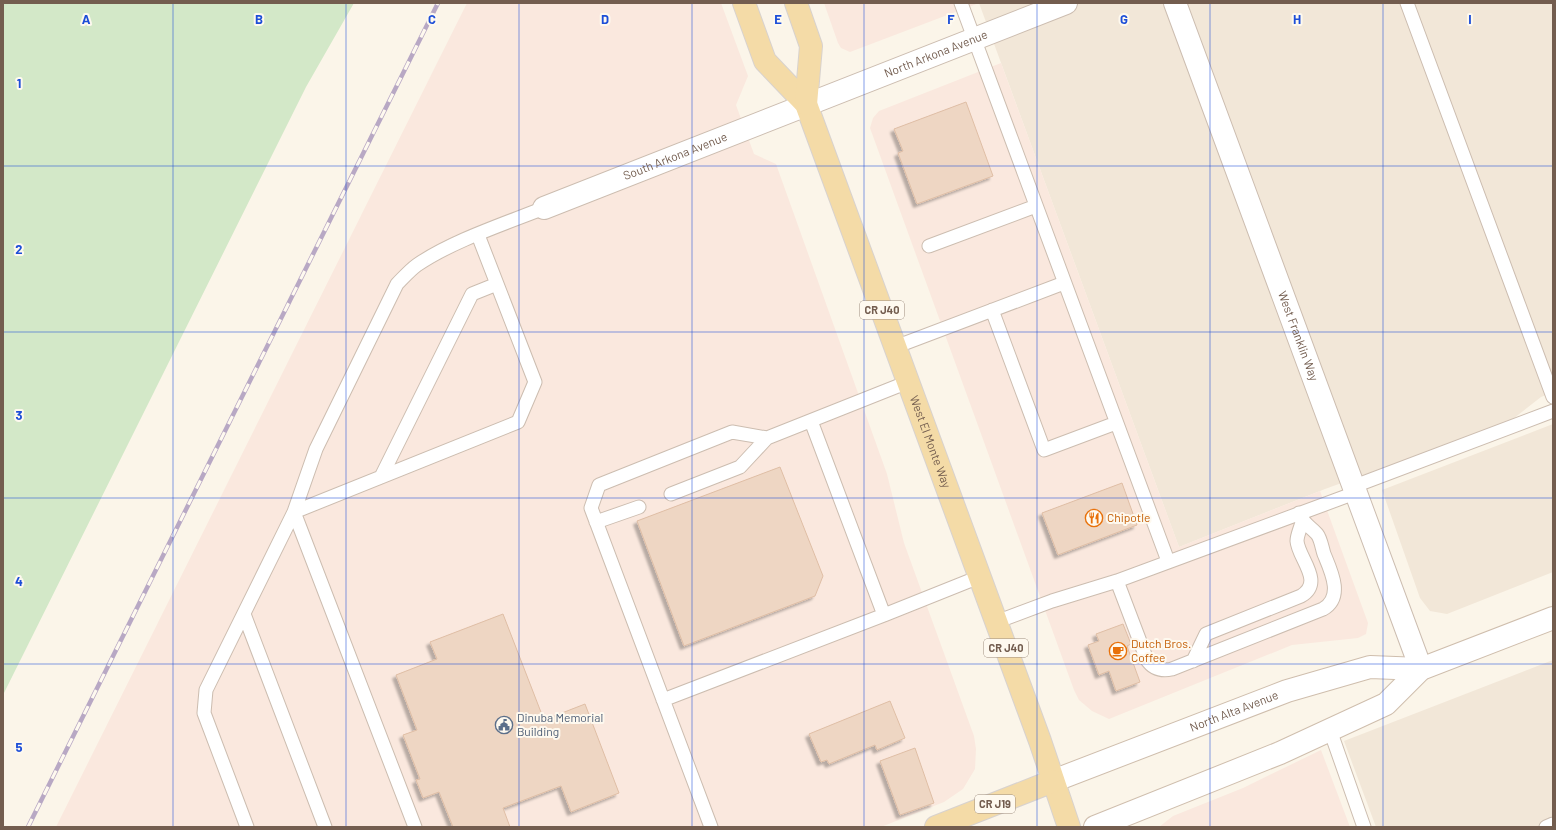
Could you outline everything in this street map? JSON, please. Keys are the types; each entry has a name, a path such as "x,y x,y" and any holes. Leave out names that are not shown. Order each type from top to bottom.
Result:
{"main road":[{"name":"West El Monte Way","path":"744,3 765,61 806,104 1053,781"},
{"name":"West El Monte Way","path":"796,3 811,46 806,104"},
{"name":"CR J19","path":"936,827 1053,781"},
{"name":"CR J40","path":"1053,781 1069,827"}],"street":[{"name":"North Arkona Avenue","path":"806,104 1066,3"},
{"name":"West Franklin Way","path":"1175,3 1353,490 1421,669"},
{"name":"South Arkona Avenue","path":"544,208 806,104"},
{"name":"North Alta Avenue","path":"1053,781 1287,691 1370,667 1421,669 1553,618"},
{"name":"North Alta Avenue","path":"1095,827 1237,771 1386,704 1421,669"}],"lane":[{"path":"961,3 1168,561"},
{"path":"1407,3 1553,397"},
{"path":"930,246 1036,206"},
{"path":"247,827 204,713 206,690 294,512 316,450 397,284 417,266 478,235 544,208"},
{"path":"294,512 518,422 535,382 478,235"},
{"path":"895,347 1064,282"},
{"path":"381,477 472,294 497,284"},
{"path":"992,310 1044,450 1116,423"},
{"path":"671,494 740,467 767,438 908,382"},
{"path":"996,622 1052,601 1117,581 1168,561 1301,518 1353,490 1553,411"},
{"path":"811,421 884,615"},
{"path":"711,827 591,508 599,485 732,432 767,438"},
{"path":"596,522 639,507"},
{"path":"294,512 415,827"},
{"path":"1117,581 1144,653 1150,664 1160,670 1166,670 1193,661 1323,609 1331,603 1335,592 1334,579 1318,535 1301,518"},
{"path":"1193,661 1204,636 1210,632 1301,596 1308,590 1311,583 1310,573 1297,541 1301,518"},
{"path":"663,700 979,577"},
{"path":"244,614 325,827"},
{"path":"1330,730 1364,827"},
{"path":"1546,827 1553,824"}],"shaded area":[{"path":"467,3 721,3 748,76 736,105 754,154 776,164 887,474 904,543 974,736 976,749 975,769 963,789 944,802 881,827 56,827"},
{"path":"824,3 979,3 850,52 841,48 838,43"},
{"path":"979,3 1553,3 1553,392 1541,397 1509,422 1325,489 1179,547"},
{"path":"1001,63 1179,547 1320,491 1368,623 1366,634 1358,638 1292,645 1109,719 1092,711 1079,700 1074,690 870,128 873,118 879,111"},
{"path":"1553,424 1553,572 1447,614 1430,611 1420,598 1382,490"},
{"path":"1553,660 1553,827 1376,827 1344,741"},
{"path":"1321,750 1350,827 1159,827 1173,816 1243,788"}],"green space":[{"path":"3,3 354,3 306,87 3,695"}],"building":[{"path":"966,102 993,176 917,204 898,153 903,151 894,129"},
{"path":"780,467 823,576 815,596 684,646 637,521"},
{"path":"1122,483 1137,525 1058,555 1042,513"},
{"name":"Dinuba Memorial Building","path":"503,614 544,720 585,704 619,793 571,812 561,786 503,808 510,827 453,827 439,792 423,798 416,780 420,779 403,735 417,730 396,675 437,659 430,642"},
{"path":"1123,624 1131,644 1127,646 1140,682 1116,691 1109,671 1099,675 1088,645 1099,641 1096,634"},
{"path":"890,701 905,738 877,750 875,745 829,764 827,760 821,762 809,734"},
{"path":"915,748 934,803 900,815 880,761"}],"railway":[{"path":"28,827 438,3"}],"place":[{"name":"Chipotle","path":"1094,518"},
{"name":"Dutch Bros. Coffee","path":"1118,651"},
{"name":"Dinuba Memorial Building","path":"504,725"}]}
